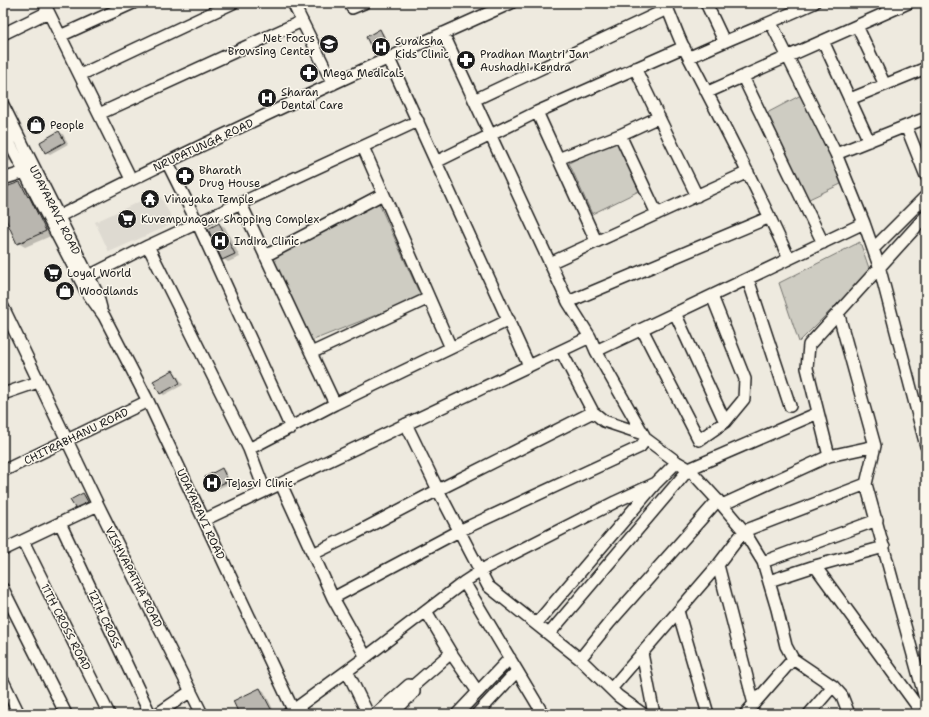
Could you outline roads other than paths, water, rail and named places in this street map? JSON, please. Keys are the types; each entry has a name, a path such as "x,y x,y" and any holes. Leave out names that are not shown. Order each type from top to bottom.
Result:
{"street":[{"path":"60,36 112,7 133,3"},
{"path":"80,75 233,3"},
{"path":"293,3 333,84"},
{"path":"350,3 352,8 364,3"},
{"name":"NRUPATUNGA ROAD","path":"54,219 131,179 443,33 511,3"},
{"path":"707,3 724,41"},
{"path":"436,162 536,112 635,68 724,41 814,3"},
{"path":"708,92 908,3"},
{"path":"474,100 666,6 687,52 770,217 788,259"},
{"path":"3,34 46,7 131,179"},
{"path":"99,114 302,21"},
{"path":"771,22 836,154 864,223 879,266 926,446"},
{"path":"857,26 885,85"},
{"path":"443,33 568,302 590,337 596,351 645,436"},
{"path":"823,41 869,141"},
{"path":"389,59 530,366"},
{"path":"635,68 698,196"},
{"path":"850,99 926,68"},
{"path":"743,77 823,243"},
{"name":"UDAYARAVI ROAD","path":"3,105 30,171 54,219 86,291 104,316 148,401 292,713"},
{"path":"536,112 596,242"},
{"path":"558,159 659,118"},
{"path":"836,154 926,118"},
{"path":"89,276 148,246 418,121"},
{"name":"UDAYARAVI ROAD","path":"3,126 30,171"},
{"path":"906,126 926,176"},
{"path":"620,135 657,214"},
{"path":"363,147 451,348"},
{"path":"167,162 198,224 291,428"},
{"path":"3,179 30,171"},
{"path":"550,263 748,172"},
{"path":"265,256 383,194"},
{"path":"873,249 926,196"},
{"path":"240,204 335,404"},
{"path":"828,456 807,368 809,345 879,266 926,216"},
{"path":"568,302 770,217"},
{"name":"UDAYARAVI ROAD","path":"54,219 89,276 97,293 104,316"},
{"path":"596,351 864,223"},
{"path":"148,246 249,449 265,491"},
{"path":"748,279 790,406"},
{"path":"642,329 699,440 725,422 744,399 745,379 712,296"},
{"path":"311,353 429,298"},
{"name":"VISHVAPATHA ROAD","path":"3,307 8,328 38,382 202,714"},
{"path":"838,312 875,446 866,484 926,703 923,714"},
{"path":"675,313 725,422"},
{"path":"249,449 335,404 508,320"},
{"path":"204,520 590,337"},
{"path":"561,351 593,412 604,421 645,436 677,462 689,469 720,502 744,531 763,562 786,646 793,659 833,686 842,696 849,714"},
{"path":"3,394 38,382"},
{"name":"CHITRABHANU ROAD","path":"3,471 148,401"},
{"path":"312,554 593,412"},
{"path":"550,634 689,469 818,413"},
{"path":"406,424 438,490 488,586 550,634 580,659 618,696 643,714"},
{"path":"333,598 459,531 640,447 645,436"},
{"path":"580,659 610,622 720,502 828,456 875,446"},
{"path":"536,624 656,484 677,462"},
{"path":"282,484 312,554 333,598 366,657"},
{"path":"292,713 464,582 480,572 615,502 656,484"},
{"path":"611,689 718,565 744,531 866,484"},
{"path":"3,550 98,506"},
{"path":"763,562 877,520"},
{"name":"12TH CROSS","path":"60,523 150,714"},
{"name":"11TH CROSS ROAD","path":"23,541 110,714"},
{"path":"769,581 815,566 884,547"},
{"path":"718,565 754,704"},
{"path":"815,566 923,714"},
{"path":"464,582 510,658 538,712"},
{"path":"3,589 66,714"},
{"path":"426,611 451,654 478,692"},
{"path":"678,611 708,714"},
{"path":"642,653 654,714"},
{"path":"376,714 409,685 413,686 451,654"},
{"path":"457,714 510,658"},
{"path":"745,714 793,659"},
{"path":"346,671 368,714"},
{"path":"477,714 517,671"},
{"path":"3,681 19,714"},
{"path":"392,714 414,692 413,686"},
{"path":"808,714 833,686"},
{"path":"157,714 191,691"}],"place":[{"name":"Net Focus Browsing Center","path":"329,44"},
{"name":"Suraksha Kids Clinic","path":"381,47"},
{"name":"Pradhan Mantri Jan Aushadhi Kendra","path":"466,60"},
{"name":"Mega Medicals","path":"309,73"},
{"name":"Sharan Dental Care","path":"267,98"},
{"name":"People","path":"36,125"},
{"name":"Bharath Drug House","path":"185,176"},
{"name":"Vinayaka Temple","path":"150,199"},
{"name":"Kuvempunagar Shopping Complex","path":"127,219"},
{"name":"Indira Clinic","path":"220,241"},
{"name":"Loyal World","path":"53,273"},
{"name":"Woodlands","path":"65,291"},
{"name":"Tejasvi Clinic","path":"212,483"}]}
